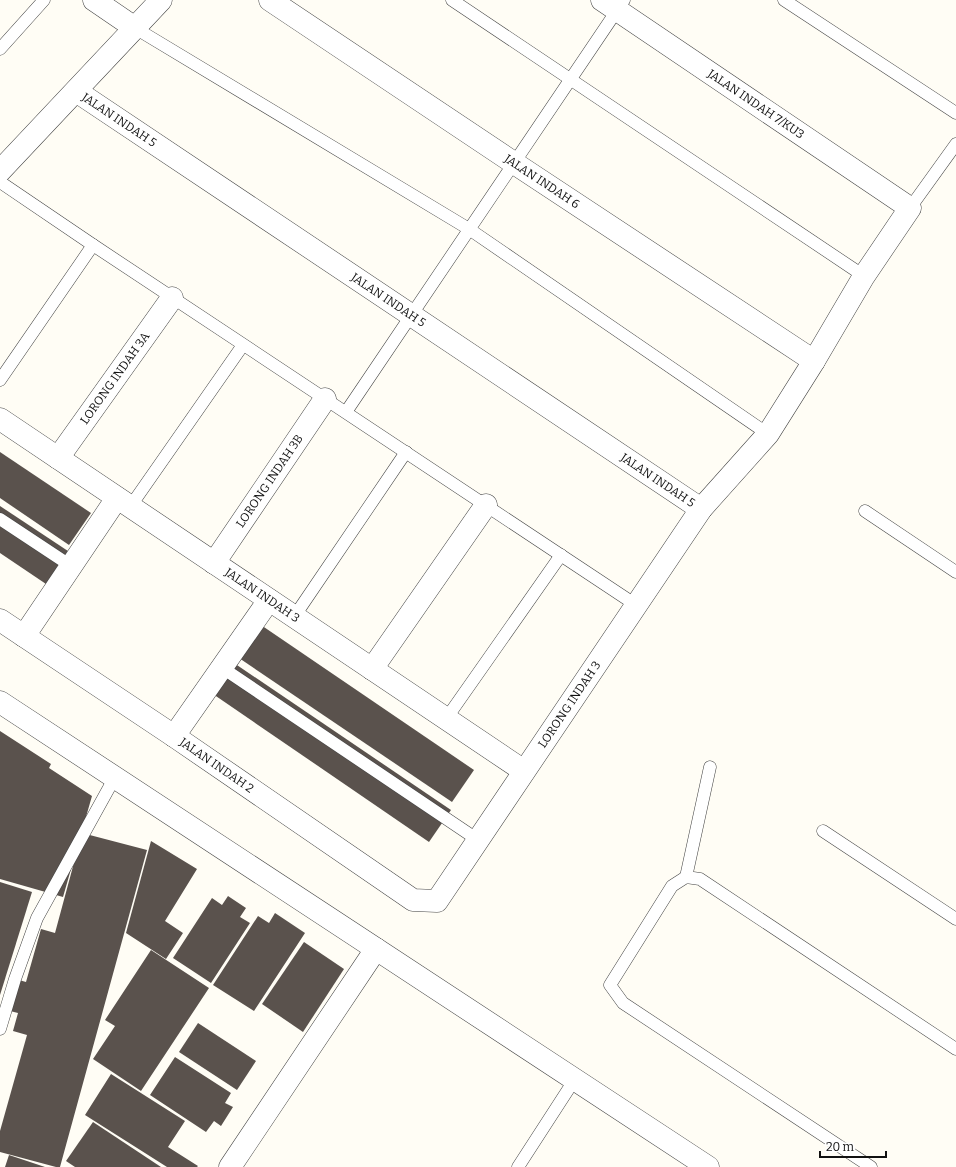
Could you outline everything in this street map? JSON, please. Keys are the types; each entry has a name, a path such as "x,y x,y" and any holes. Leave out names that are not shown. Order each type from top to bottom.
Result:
{"street":[{"path":"94,0 135,28"},
{"path":"0,171 162,0"},
{"name":"JALAN INDAH 6","path":"270,0 514,164 814,361"},
{"name":"JALAN INDAH 7/KU3","path":"614,4 910,208"},
{"name":"JALAN INDAH 5","path":"76,91 701,509"},
{"name":"LORONG INDAH 3","path":"437,900 701,509 768,434 814,361 864,276 910,208"},
{"name":"LORONG INDAH 3A","path":"58,458 172,298"},
{"name":"LORONG INDAH 3B","path":"214,563 325,398"},
{"name":"JALAN INDAH 3","path":"0,419 524,771"},
{"path":"24,636 71,566 124,502"},
{"path":"372,669 486,505"},
{"path":"174,736 269,600"},
{"name":"JALAN INDAH 2","path":"0,620 174,736 413,900 437,900"},
{"path":"0,702 708,1167"},
{"path":"230,1167 376,949"}],"lane":[{"path":"0,48 44,0"},
{"path":"452,0 571,78 864,276"},
{"path":"784,0 956,113"},
{"path":"346,412 571,78 614,4"},
{"path":"135,28 469,229 768,434"},
{"path":"910,208 956,144"},
{"path":"0,182 172,298 636,605"},
{"path":"0,380 93,245"},
{"path":"124,502 243,345"},
{"path":"294,616 406,452"},
{"path":"864,511 956,572"},
{"path":"0,519 71,566"},
{"path":"446,719 561,555"},
{"path":"221,667 478,840"},
{"path":"686,877 710,767"},
{"path":"0,1029 15,979 37,918 115,777"},
{"path":"822,830 956,918"},
{"path":"871,1167 623,1003 610,985 672,886 686,877 700,879 956,1049"},
{"path":"518,1167 575,1080"}],"building":[{"path":"0,452 91,513 69,545 0,498"},
{"path":"0,506 68,551 46,584 0,553"},
{"path":"258,623 474,770 452,802 236,656"},
{"path":"231,661 451,810 429,842 210,692"},
{"path":"0,731 51,764 49,768 92,796 63,897 0,879"},
{"path":"82,833 147,850 60,1167 56,1167 0,1152 0,1131 27,1035 13,1031 18,1013 10,1011 19,980 26,982 41,929 55,933"},
{"path":"151,841 197,869 165,921 183,933 166,959 126,933"},
{"path":"0,882 32,892 0,995"},
{"path":"228,896 246,908 240,917 250,923 211,983 173,958 212,898 222,905"},
{"path":"275,913 305,933 254,1011 213,985 258,916 269,923"},
{"path":"304,942 344,969 303,1032 262,1004"},
{"path":"151,950 209,988 141,1091 93,1059 115,1026 105,1020"},
{"path":"198,1023 256,1061 237,1090 179,1052"},
{"path":"175,1057 231,1093 225,1103 233,1107 221,1126 214,1121 206,1132 150,1095"},
{"path":"111,1074 185,1121 168,1147 198,1166 197,1167 167,1167 85,1115"},
{"path":"93,1122 161,1167 75,1167 66,1161"},
{"path":"9,1155 45,1167 5,1167"}]}
